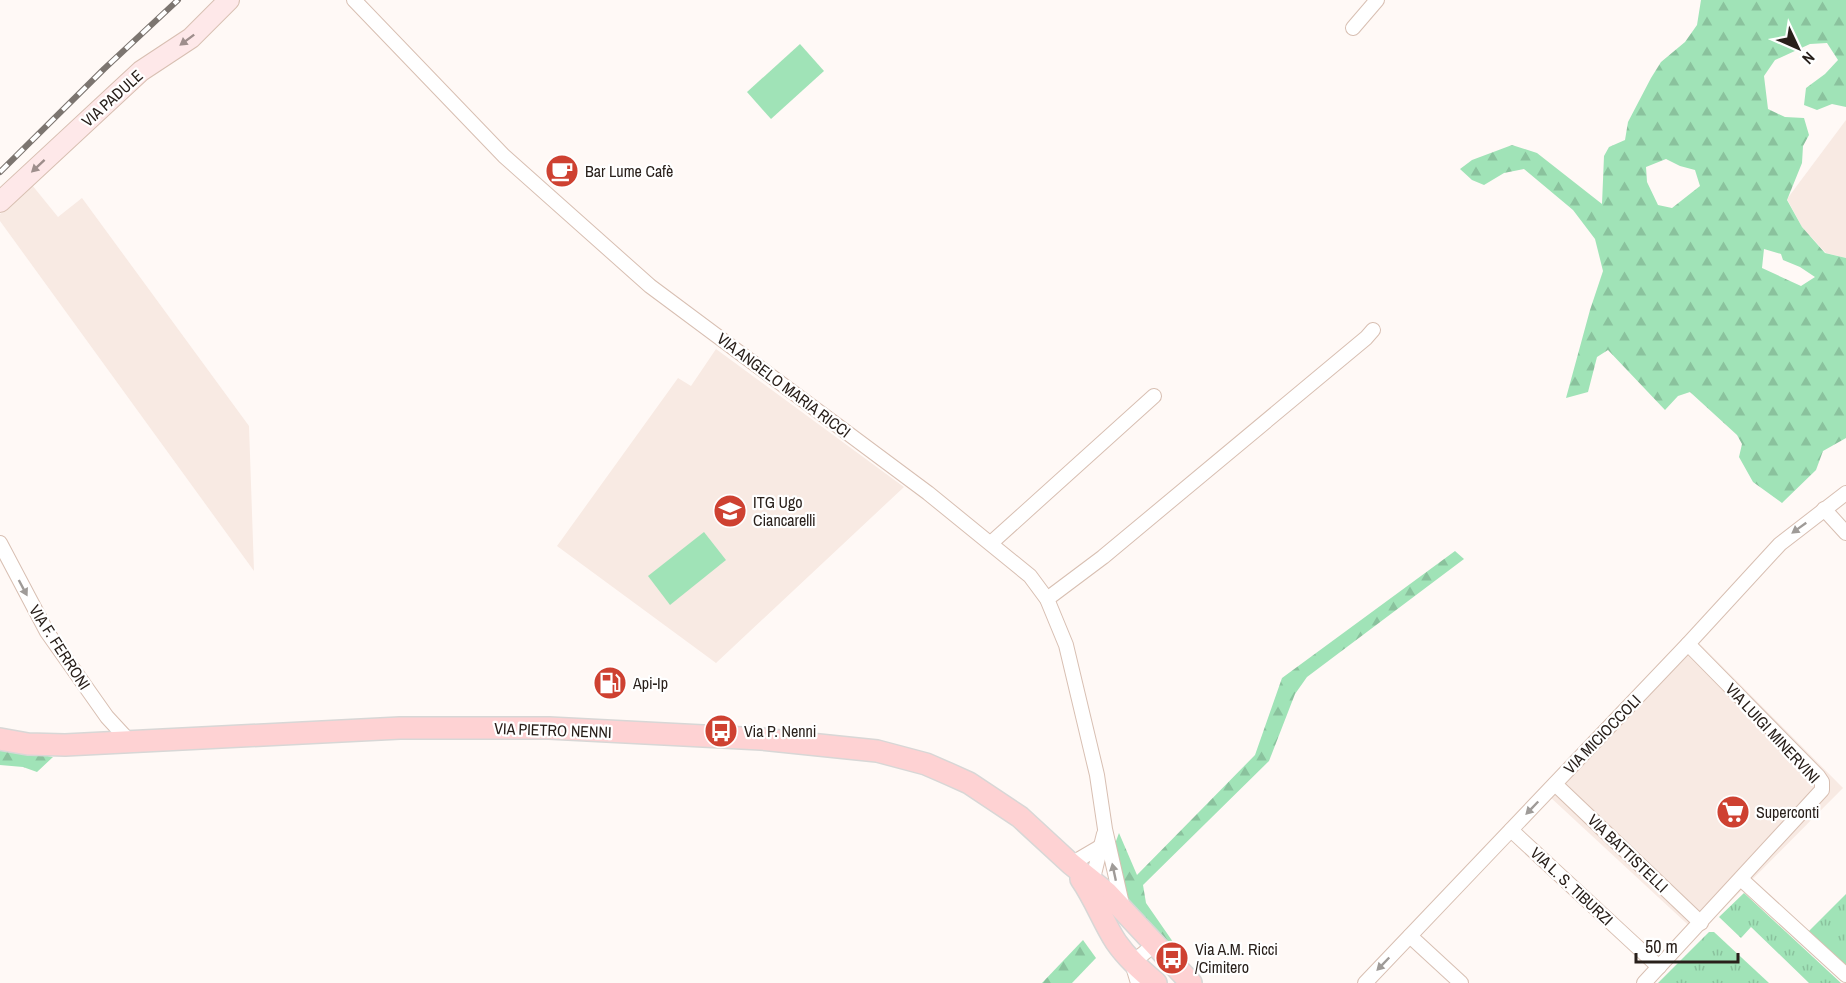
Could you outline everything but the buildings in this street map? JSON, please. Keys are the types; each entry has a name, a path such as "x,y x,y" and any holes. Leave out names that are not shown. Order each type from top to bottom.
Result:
{"main road":[{"name":"VIA PIETRO NENNI","path":"0,739 28,744 89,744 400,728 549,728 761,738 877,751 926,764 969,783 1020,816 1071,864"},
{"name":"VIA ANGELO MARIA RICCI","path":"1071,864 1091,886 1131,919 1189,982"},
{"name":"VIA ANGELO MARIA RICCI","path":"1091,886 1116,942 1136,973 1156,983"}],"street":[{"name":"VIA PADULE","path":"0,202 141,71 191,38 229,0"},
{"path":"1353,28 1377,0"},
{"name":"VIA ANGELO MARIA RICCI","path":"356,1 504,156 650,286 808,402 991,543 1030,576 1047,599 1066,645 1097,775 1105,829 1120,901 1131,919"},
{"path":"1047,599 1112,550 1373,330"},
{"path":"991,543 1154,396"},
{"name":"VIA MICIOCCOLI","path":"1365,983 1688,644 1779,544 1846,493"},
{"path":"1824,509 1846,533"},
{"name":"VIA F. FERRONI","path":"0,543 46,632 107,717 130,742"},
{"name":"VIA LUIGI MINERVINI","path":"1644,983 1821,793 1822,782 1688,644"},
{"path":"89,744 105,727 107,717"},
{"name":"VIA BATTISTELLI","path":"1555,784 1701,922"},
{"name":"VIA ANGELO MARIA RICCI","path":"1091,886 1105,829"},
{"name":"VIA L. S. TIBURZI","path":"1511,830 1659,967"},
{"path":"1071,864 1100,847"},
{"path":"1741,879 1846,975"},
{"path":"1116,942 1131,919"},
{"path":"1410,936 1461,983"},
{"path":"1136,973 1155,944"}],"shaded area":[{"path":"1846,120 1846,258 1826,253 1802,227 1787,199"},
{"path":"32,185 58,217 82,198 249,426 254,571 0,221 0,214"},
{"name":"ITG Ugo Ciancarelli","path":"716,349 904,487 716,663 557,546 678,378 691,386"},
{"path":"1699,643 1843,788 1698,934 1550,797"}],"green space":[{"path":"1701,0 1846,0 1846,107 1832,104 1817,110 1804,105 1806,88 1825,74 1838,60 1827,43 1810,44 1775,60 1764,76 1768,109 1785,117 1804,118 1809,135 1803,146 1802,163 1787,200 1802,227 1825,253 1846,258 1846,438 1823,451 1816,470 1782,503 1753,482 1739,457 1742,444 1737,435 1690,392 1678,396 1665,410 1608,350 1597,357 1588,392 1566,398 1603,271 1595,239 1573,210 1524,169 1504,173 1484,185 1472,180 1460,169 1472,160 1512,145 1537,153 1602,204 1604,156 1609,147 1625,140 1628,122 1661,62 1685,42 1697,25","holes":["1666,159 1695,170 1700,186 1672,208 1658,205 1647,182 1646,167","1764,249 1781,254 1783,260 1815,277 1801,286 1762,268"]},
{"path":"800,44 824,71 771,119 747,92"},
{"path":"704,532 726,560 670,605 648,576"},
{"path":"1455,551 1464,559 1307,677 1295,694 1269,761 1143,885 1146,903 1189,965 1123,901 1110,857 1119,833 1137,875 1255,755 1282,678"},
{"path":"0,750 53,757 37,772 23,767 0,765"},
{"path":"1744,893 1841,983 1809,983 1751,927 1741,938 1719,917"},
{"path":"1846,894 1846,970 1806,934"},
{"path":"1709,932 1714,932 1769,983 1658,983"},
{"path":"1083,940 1096,958 1072,983 1042,983"}],"railway":[{"path":"0,172 104,69 178,0"}],"place":[{"name":"Bar Lume Cafè","path":"562,171"},
{"name":"ITG Ugo Ciancarelli","path":"730,511"},
{"name":"Api-Ip","path":"610,683"},
{"name":"Via P. Nenni","path":"721,731"},
{"name":"Superconti","path":"1733,812"},
{"name":"Via A.M. Ricci /Cimitero","path":"1172,958"}]}
